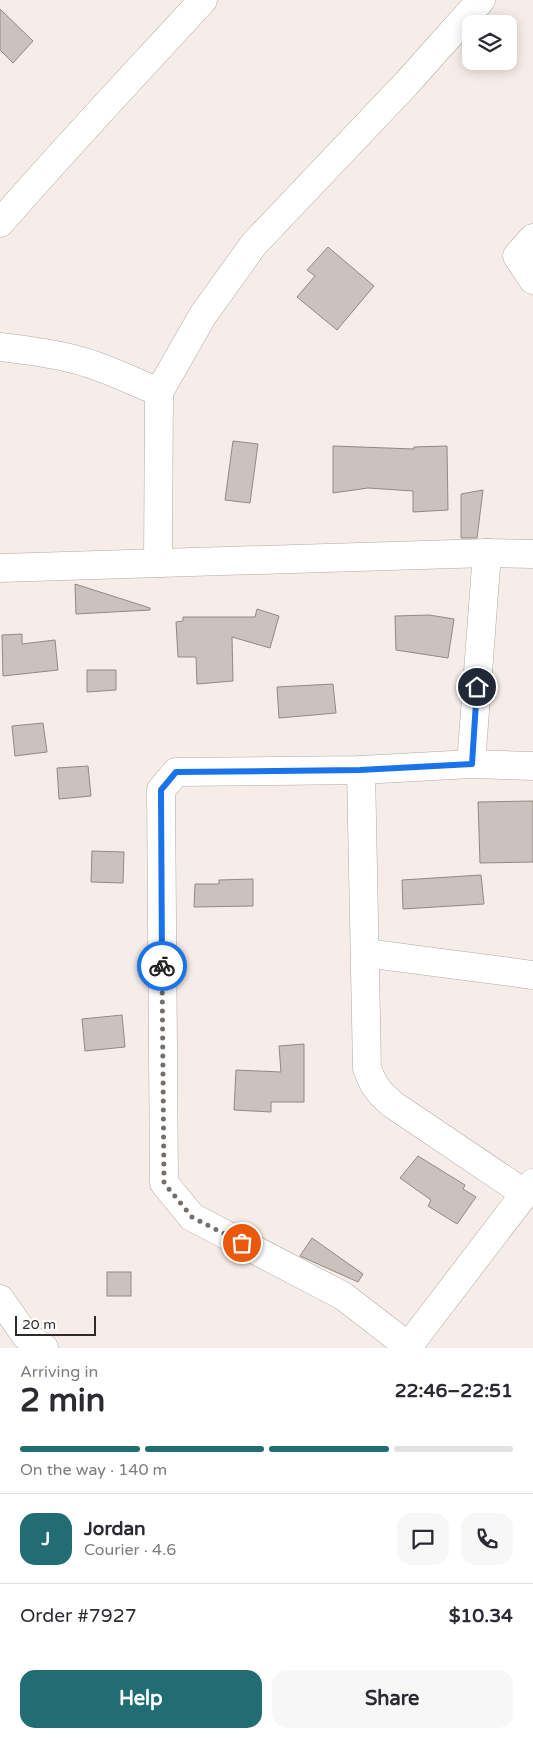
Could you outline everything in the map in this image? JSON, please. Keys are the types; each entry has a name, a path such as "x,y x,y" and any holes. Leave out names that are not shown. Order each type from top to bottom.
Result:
{"street":[{"path":"0,223 52,162 101,112 202,0"},
{"path":"158,563 159,392 202,315 254,244 406,84 481,0"},
{"path":"533,238 517,256 533,280"},
{"path":"0,347 40,352 77,360 108,370 159,392"},
{"path":"472,764 487,553"},
{"path":"0,568 487,553 533,554"},
{"path":"360,770 366,1068 371,1081 379,1093 392,1104 528,1188 408,1347 343,1296 192,1217 164,1183 161,790 176,772 360,770 472,764 533,766"},
{"path":"365,953 533,975"},
{"path":"0,1299 26,1336 44,1348"}],"building":[{"path":"0,9 33,41 13,63 0,50"},
{"path":"328,247 374,286 337,330 297,297 315,276 307,270"},
{"path":"233,441 258,444 250,503 225,500"},
{"path":"333,446 414,449 414,447 447,446 448,510 413,512 413,491 368,488 333,493"},
{"path":"483,490 477,538 461,538 461,494"},
{"path":"75,584 150,608 150,610 76,614"},
{"path":"257,609 279,616 270,648 232,637 233,681 197,684 196,657 178,657 176,622 183,621 183,617 255,617"},
{"path":"429,615 454,619 448,658 396,650 395,616"},
{"path":"22,634 22,644 55,640 58,670 3,676 2,635"},
{"path":"87,670 116,670 116,690 87,692"},
{"path":"333,684 336,713 279,718 277,687"},
{"path":"43,723 47,752 15,756 12,726"},
{"path":"88,766 91,796 59,799 57,768"},
{"path":"533,801 533,862 480,863 478,802"},
{"path":"92,851 124,852 123,883 91,882"},
{"path":"481,875 484,904 403,909 402,880"},
{"path":"253,879 253,906 194,907 195,884 219,884 219,880"},
{"path":"122,1015 125,1047 85,1051 82,1019"},
{"path":"304,1044 304,1102 271,1102 271,1112 234,1110 236,1070 281,1072 279,1046"},
{"path":"418,1156 465,1185 463,1189 476,1197 457,1224 428,1206 431,1200 400,1178"},
{"path":"312,1238 363,1274 358,1282 300,1256"},
{"path":"107,1272 131,1272 131,1296 107,1296"}],"way so far":[{"path":"162,966 164,1183 192,1217 242,1243"}],"route":[{"path":"162,966 161,790 176,772 360,770 472,764 477,687"}]}
